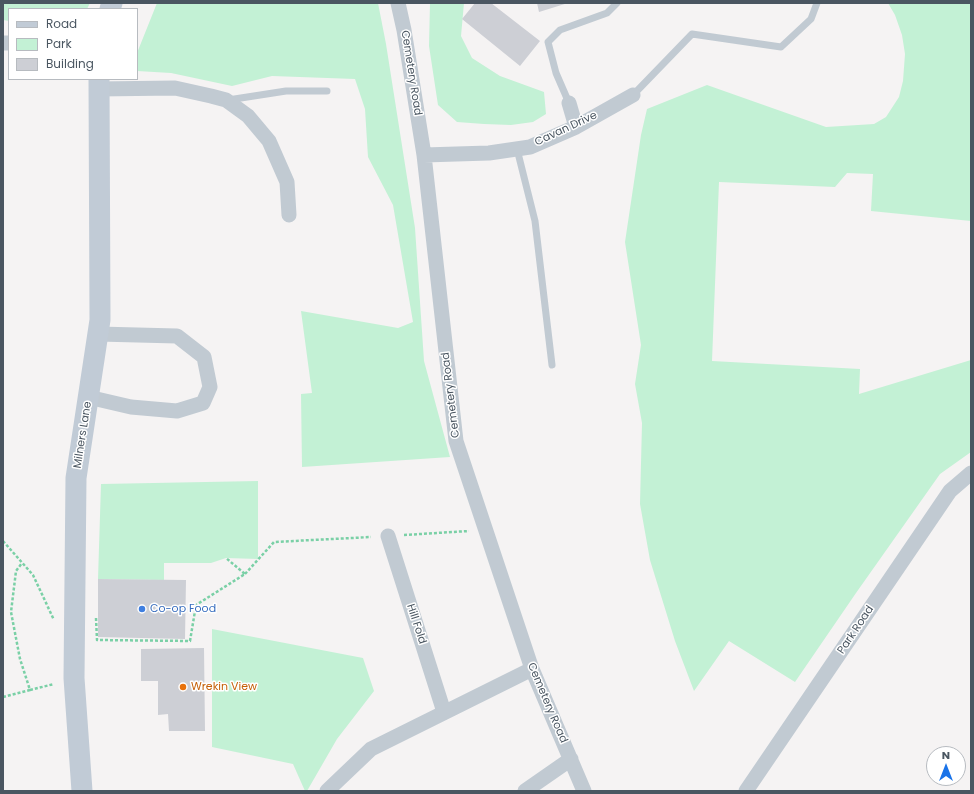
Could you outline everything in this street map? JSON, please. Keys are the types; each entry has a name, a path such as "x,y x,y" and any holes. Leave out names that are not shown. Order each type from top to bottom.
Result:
{"street":[{"name":"Cemetery Road","path":"398,3 404,30 424,155 456,441 532,669 584,791"},
{"path":"99,84 174,88 226,100 248,116 269,141 287,182 289,215"},
{"name":"Milners Lane","path":"82,791 74,678 76,478 100,320 99,84"},
{"name":"Cavan Drive","path":"424,155 490,153 530,147 576,126 633,95"},
{"path":"569,103 576,126"},
{"path":"88,397 131,407 177,411 203,403 210,387 204,358 177,336 98,334"},
{"name":"Park Road","path":"746,791 950,491 971,473"},
{"name":"Hill Fold","path":"388,536 444,712"},
{"path":"327,791 371,749 532,669"},
{"path":"525,791 571,759"}],"lane":[{"path":"569,103 556,73 548,42 560,30 607,13 617,3"},
{"path":"633,95 692,34 781,47 811,19 817,3"},
{"path":"226,100 286,91 327,90"},
{"path":"517,149 535,221 552,365"}],"path":[{"path":"75,604 96,604 97,640 190,641 196,606 245,574 274,542 486,530"},
{"path":"3,541 33,575 57,626"},
{"path":"226,558 245,574"},
{"path":"22,563 16,571 12,612 20,659 30,690"},
{"path":"3,697 74,678"}],"green space":[{"path":"3,3 90,3 88,8 8,8 8,21 3,20"},
{"path":"157,3 378,3 386,44 415,228 424,361 450,457 302,467 301,394 312,393 301,311 398,328 413,322 393,205 368,157 365,109 355,79 272,76 232,86 171,73 138,71 138,50"},
{"path":"430,3 464,3 461,36 472,58 500,76 544,92 546,114 533,122 511,125 457,122 438,105 429,46"},
{"path":"888,3 971,3 971,221 871,211 873,174 847,173 835,187 719,182 712,361 860,369 859,394 971,360 971,452 940,474 795,682 729,641 694,691 675,641 650,560 640,504 642,423 635,384 641,345 625,242 641,135 647,109 707,85 826,127 874,124 886,117 899,97 903,81 905,54 902,35 895,15"},
{"path":"258,481 258,559 226,558 211,563 164,563 164,580 98,579 101,484"},
{"path":"212,629 363,658 374,691 337,739 307,791 305,791 293,764 212,747"}],"building":[{"path":"475,3 491,3 540,41 520,66 462,19"},
{"path":"537,3 568,3 539,12"},
{"name":"Co-op Food","path":"98,579 186,580 185,639 98,637"},
{"path":"204,648 205,731 169,731 168,714 158,715 158,681 141,681 141,649"}],"place":[{"name":"Co-op Food","path":"142,609"},
{"name":"Wrekin View","path":"183,687"}]}
